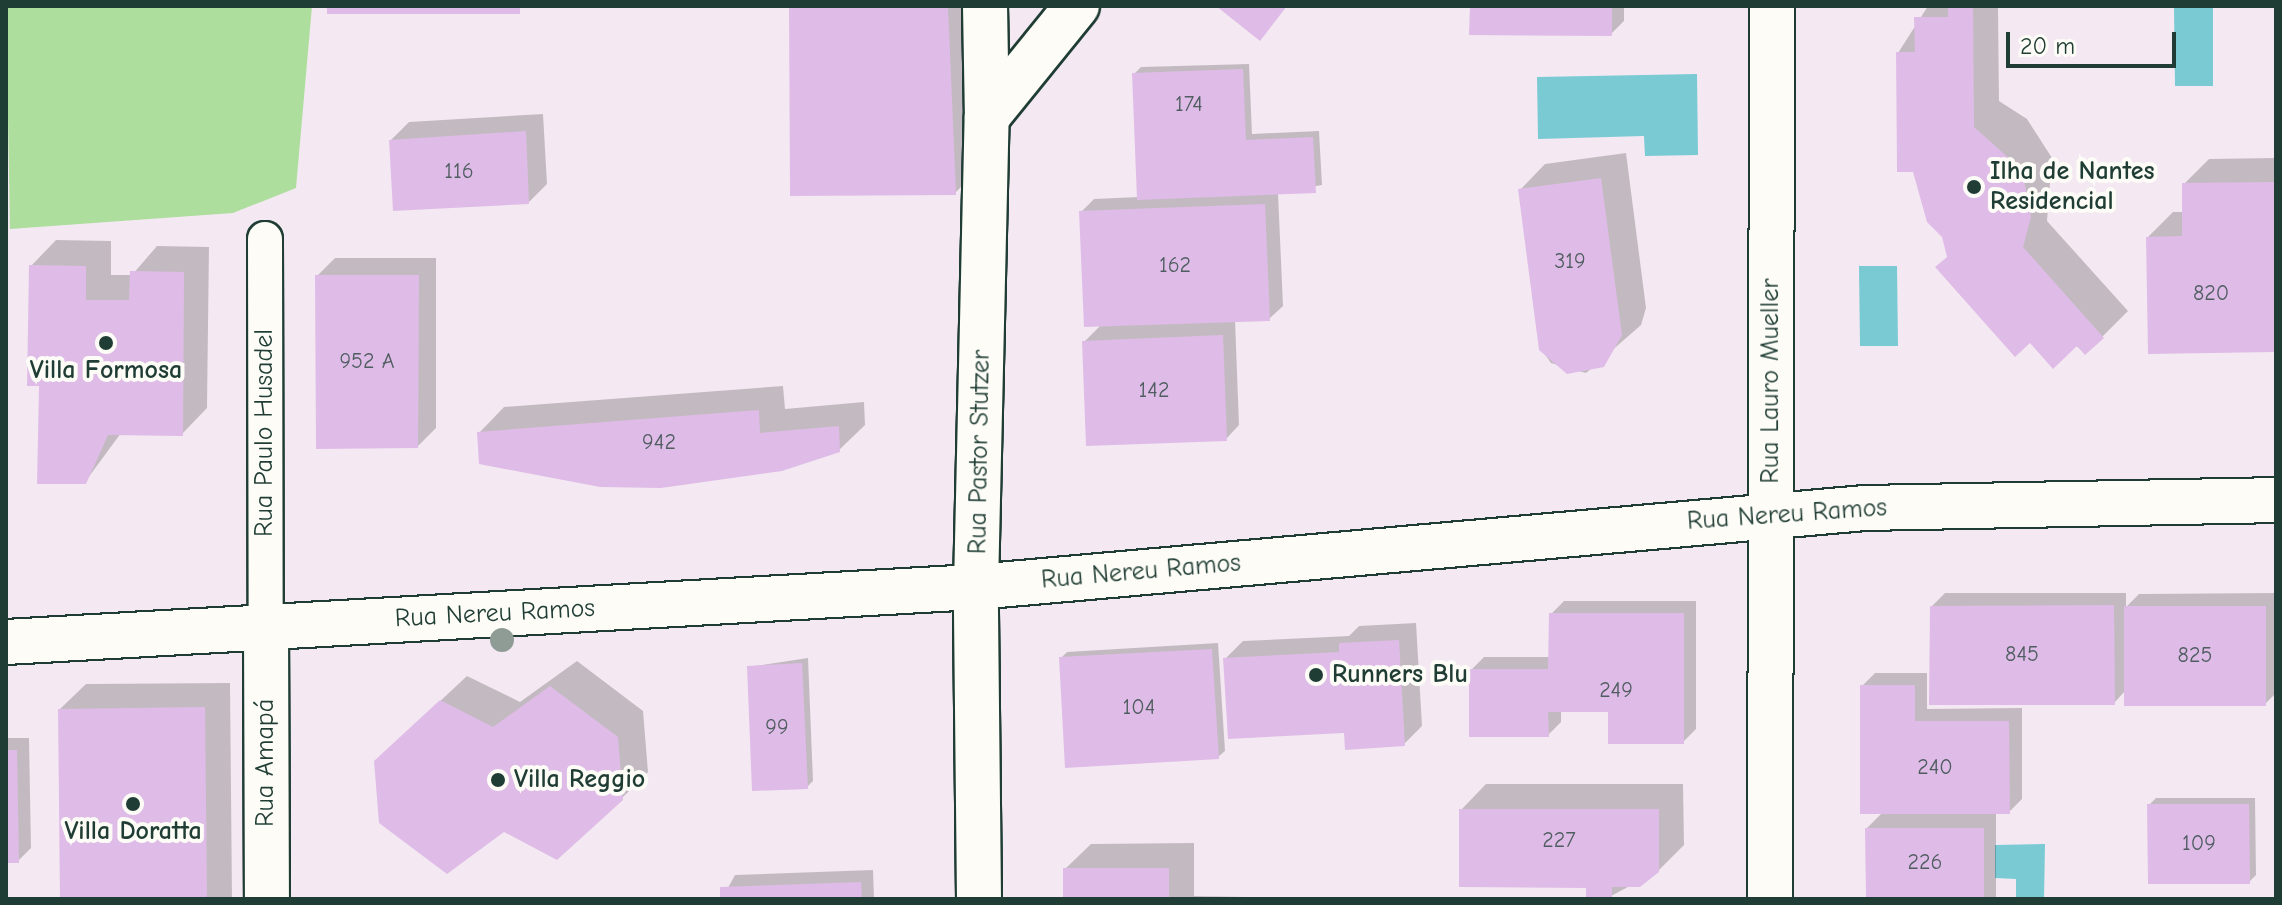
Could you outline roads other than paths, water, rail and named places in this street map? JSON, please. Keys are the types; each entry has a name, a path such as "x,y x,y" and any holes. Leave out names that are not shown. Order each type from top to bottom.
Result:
{"street":[{"name":"Rua Pastor Stutzer","path":"979,899 976,587 987,117 985,6"},
{"path":"987,117 1077,6"},
{"name":"Rua Lauro Mueller","path":"1770,899 1772,6"},
{"name":"Rua Nereu Ramos","path":"6,642 976,587 1771,514 2276,500"},
{"name":"Rua Amapá","path":"266,627 267,899"}],"lane":[{"name":"Rua Paulo Husadel","path":"265,239 266,627"}],"water":[{"path":"2174,7 2213,7 2213,86 2175,86"},
{"path":"1697,74 1698,155 1645,156 1644,136 1538,139 1537,77"},
{"path":"1859,266 1897,266 1898,346 1860,346"},
{"path":"2045,844 2044,899 2016,899 2016,879 1995,878 1995,845"}],"place":[{"name":"Ilha de Nantes Residencial","path":"1974,187"},
{"name":"Villa Formosa","path":"106,343"},
{"name":"Runners Blu","path":"1316,675"},
{"name":"Villa Reggio","path":"498,780"},
{"name":"Villa Doratta","path":"133,804"}]}
